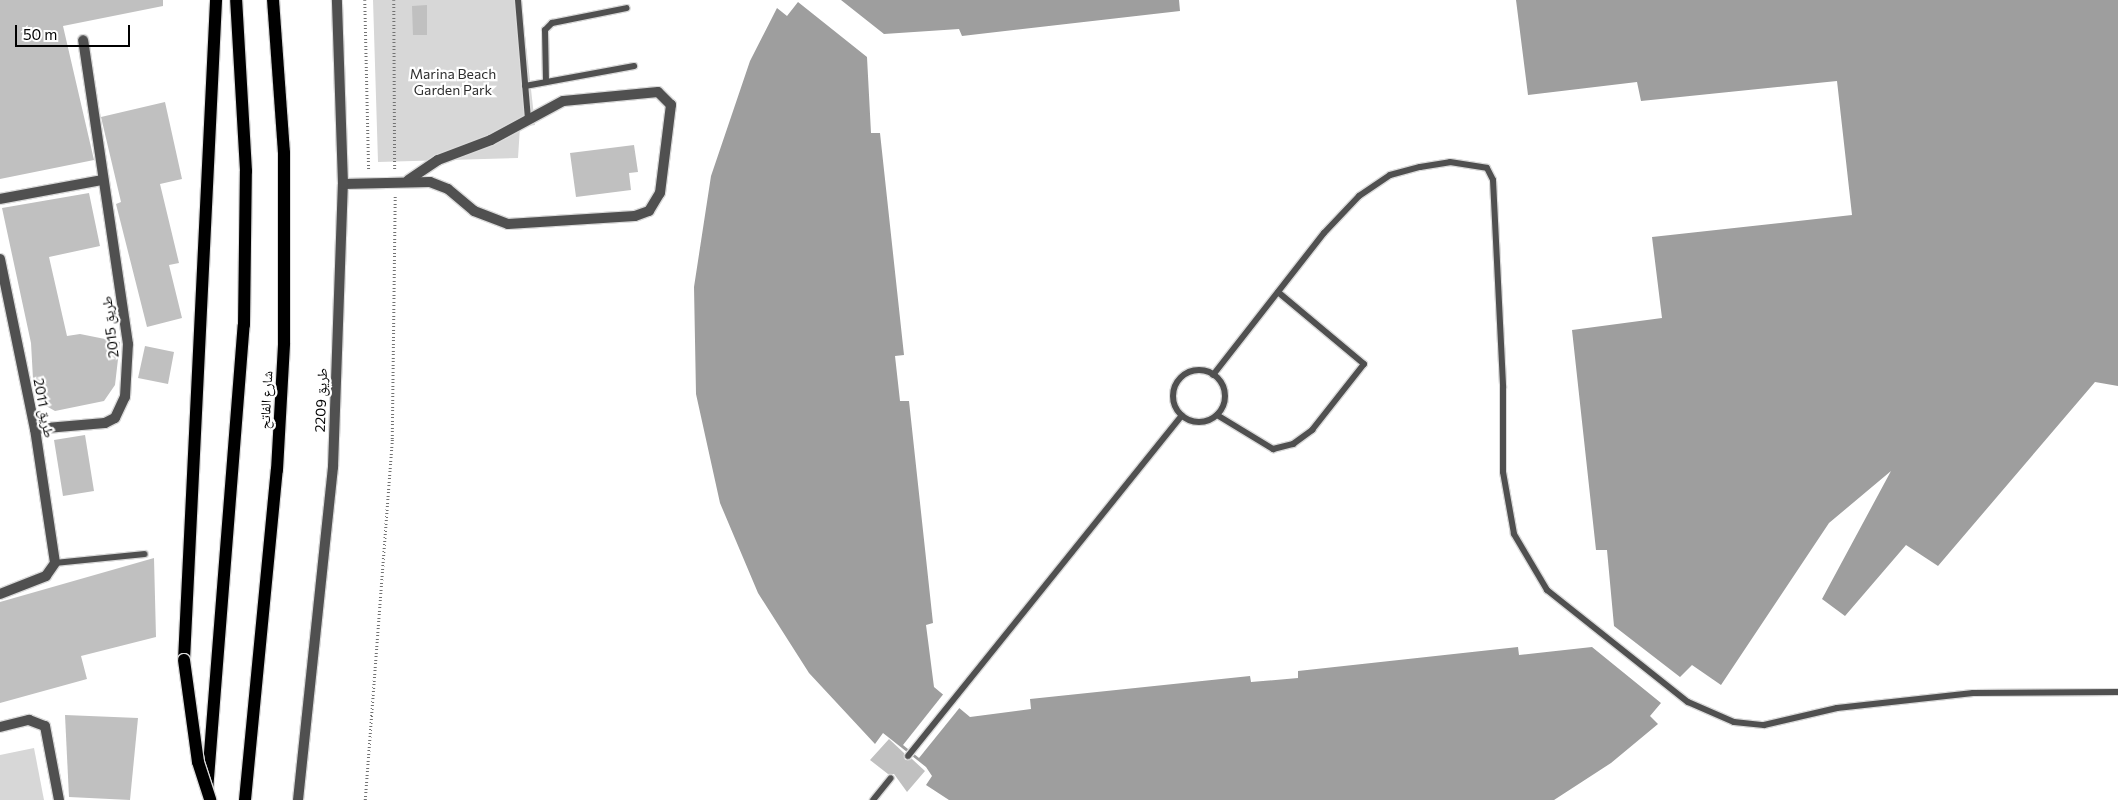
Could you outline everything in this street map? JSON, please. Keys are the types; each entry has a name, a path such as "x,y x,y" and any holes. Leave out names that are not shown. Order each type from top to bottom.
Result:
{"main road":[{"path":"208,800 198,762 184,660 216,0"},
{"name":"شارع الفاتح","path":"208,800 244,325 246,171 236,0"},
{"name":"شارع الفاتح","path":"245,800 277,470 284,343 284,153 273,0"}],"street":[{"name":"طريق 2209","path":"298,800 333,467 343,184 337,0"},
{"name":"طريق 2015","path":"35,428 110,422 125,397 128,344 83,40"},
{"path":"343,184 408,180 448,189 474,212 508,224 635,216 654,204 660,193 671,111 668,98 658,92 563,101 528,118 491,140 438,160 408,180"},
{"path":"0,198 103,180"},
{"name":"طريق 2011","path":"0,258 5,317 35,428 55,563"},
{"path":"0,594 46,576 55,563"},
{"path":"0,727 29,720 45,726 59,800"}],"lane":[{"path":"518,0 528,118"},
{"path":"546,82 542,39 548,27 627,8"},
{"path":"525,86 634,66"},
{"path":"1213,375 1278,292 1359,196 1390,175 1450,162 1487,168 1492,180 1504,388 1503,472 1514,534 1546,590 1688,702 1734,722 1764,725 1837,708 1973,693 2118,692"},
{"path":"1217,415 1273,449 1293,444 1312,430 1364,364 1278,292"},
{"path":"1192,371 1213,375 1225,392 1217,415 1202,422 1182,415 1173,398 1178,381 1192,371"},
{"path":"909,756 1182,415"},
{"path":"55,563 145,554"},
{"path":"873,800 891,778"}],"path":[{"path":"365,0 369,182"},
{"path":"365,800 392,439 395,181 394,0"}],"green space":[{"name":"Marina Beach Garden Park","path":"373,0 521,0 535,125 520,127 518,158 378,162"},
{"path":"34,748 44,800 0,800 0,755"}],"shaded area":[{"path":"841,0 1179,0 1180,11 962,36 959,29 884,34"},
{"path":"1516,0 2118,0 2118,386 2095,382 1938,566 1906,545 1845,616 1822,599 1891,471 1829,523 1721,685 1692,665 1680,677 1614,626 1607,550 1596,550 1572,330 1662,318 1652,237 1852,215 1837,81 1641,101 1637,82 1528,95"},
{"path":"798,2 867,57 871,133 880,133 904,355 895,356 900,401 909,401 933,623 926,625 934,687 970,717 1031,709 1030,699 1250,676 1251,682 1298,678 1298,671 1518,647 1519,655 1592,647 1661,703 1650,716 1658,724 1611,763 1554,800 949,800 926,785 932,776 926,767 883,733 875,744 809,673 758,593 720,503 696,394 694,287 711,176 750,61 777,8 787,16"}],"pier":[{"path":"945,692 961,706 919,758 903,745"}],"building":[{"path":"0,0 163,0 163,6 63,26 94,160 0,179"},
{"path":"427,5 427,35 413,35 412,6"},
{"path":"165,102 182,179 160,184 179,263 169,265 182,318 147,327 116,204 121,202 101,117"},
{"path":"634,145 638,172 629,173 631,190 576,197 570,153"},
{"path":"89,193 100,246 49,257 67,336 80,334 120,342 115,385 104,401 55,411 41,403 33,379 31,343 2,208"},
{"path":"145,346 174,352 168,384 138,378"},
{"path":"85,435 94,491 63,496 54,440"},
{"path":"154,558 156,637 81,656 87,679 0,703 0,602"},
{"path":"65,715 138,718 130,800 69,797"},
{"path":"889,739 904,753 905,760 912,759 925,771 907,792 894,774 888,774 870,760"}]}
